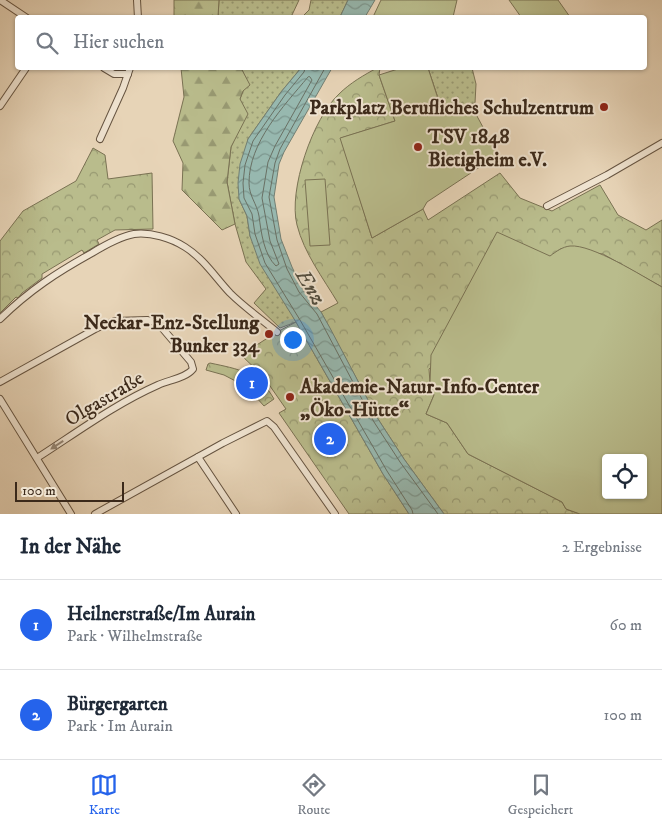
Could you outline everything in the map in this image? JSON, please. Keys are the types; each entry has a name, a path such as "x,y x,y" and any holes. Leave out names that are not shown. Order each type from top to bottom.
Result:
{"street":[{"path":"0,0 22,15"},
{"path":"138,0 138,15"},
{"path":"0,106 25,70"},
{"path":"107,70 114,74 129,71"},
{"path":"100,139 129,71"},
{"path":"547,206 607,175 662,143"},
{"path":"0,319 27,294 60,271 118,240 136,234 147,234 171,240 199,256 231,294 277,332"},
{"name":"Olgastraße","path":"0,382 97,328 115,321 147,320 157,322 193,366 191,371 131,398 37,458"},
{"path":"0,400 71,514"},
{"path":"95,514 266,421 274,427 336,514"},
{"path":"198,457 236,514"}],"green space":[{"path":"174,0 219,0 218,15 174,15"},
{"path":"219,0 299,0 292,15 218,15"},
{"path":"311,0 348,0 341,15 304,15 309,10"},
{"path":"381,0 457,0 453,15 374,15"},
{"path":"509,0 558,0 569,15 520,15"},
{"path":"181,70 242,70 250,85 243,91 240,99 248,114 231,147 227,182 235,224 222,230 182,190 183,163 173,141 184,97"},
{"path":"242,70 299,70 281,92 248,139 239,199 247,216 250,236 296,322 280,328 254,303 266,289 246,262 235,224 227,182 231,147 237,132 240,99 243,91 249,85"},
{"path":"373,70 380,70 379,75 395,121 341,138 372,238 423,209 428,220 500,173 520,198 552,211 600,185 618,215 646,230 662,220 662,287 603,254 560,249 429,369 430,383 434,395 426,414 447,423 468,454 562,502 566,509 580,514 444,514 378,419 321,312 338,303 320,275 300,235 295,210 299,174 312,137 329,105 348,86"},
{"name":"TSV 1848 Bietigheim e.V.","path":"395,70 429,70 443,114 471,105 498,155 427,202 423,209 372,238 340,138 395,121 379,75"},
{"path":"429,70 472,70 476,84 475,103 443,113"},
{"path":"93,148 105,155 108,179 152,173 153,229 115,230 97,240 99,244 84,253 82,250 42,274 42,278 18,298 16,297 0,313 0,241 23,211 76,181"},
{"path":"325,179 330,245 310,246 305,180"},
{"path":"497,232 550,256 562,248 570,246 591,250 604,255 662,287 662,514 580,514 566,509 562,502 468,454 447,423 426,414 434,395 430,383 431,355"},
{"path":"296,322 383,474 409,514 349,514 279,413 286,409 263,376 241,355"},
{"path":"210,363 230,367 255,377 274,399 264,406 247,387 224,375 206,370"}],"water":[{"path":"348,0 375,0 366,15 341,15"},
{"path":"299,70 331,70 279,164 274,197 281,239 303,290 321,312 378,419 444,514 409,514 383,474 296,322 260,264 250,236 247,216 239,199 240,164 248,139 281,92"}],"place":[{"name":"Parkplatz Berufliches Schulzentrum","path":"604,107"},
{"name":"TSV 1848 Bietigheim e.V.","path":"418,147"},
{"name":"Neckar-Enz-Stellung Bunker 334","path":"269,334"},
{"name":"Heilnerstraße/Im Aurain","path":"252,383"},
{"name":"Akademie-Natur-Info-Center „Öko-Hütte“","path":"290,397"},
{"name":"Bürgergarten","path":"330,439"}],"water label":[{"name":"Enz","path":"311,287"}]}
